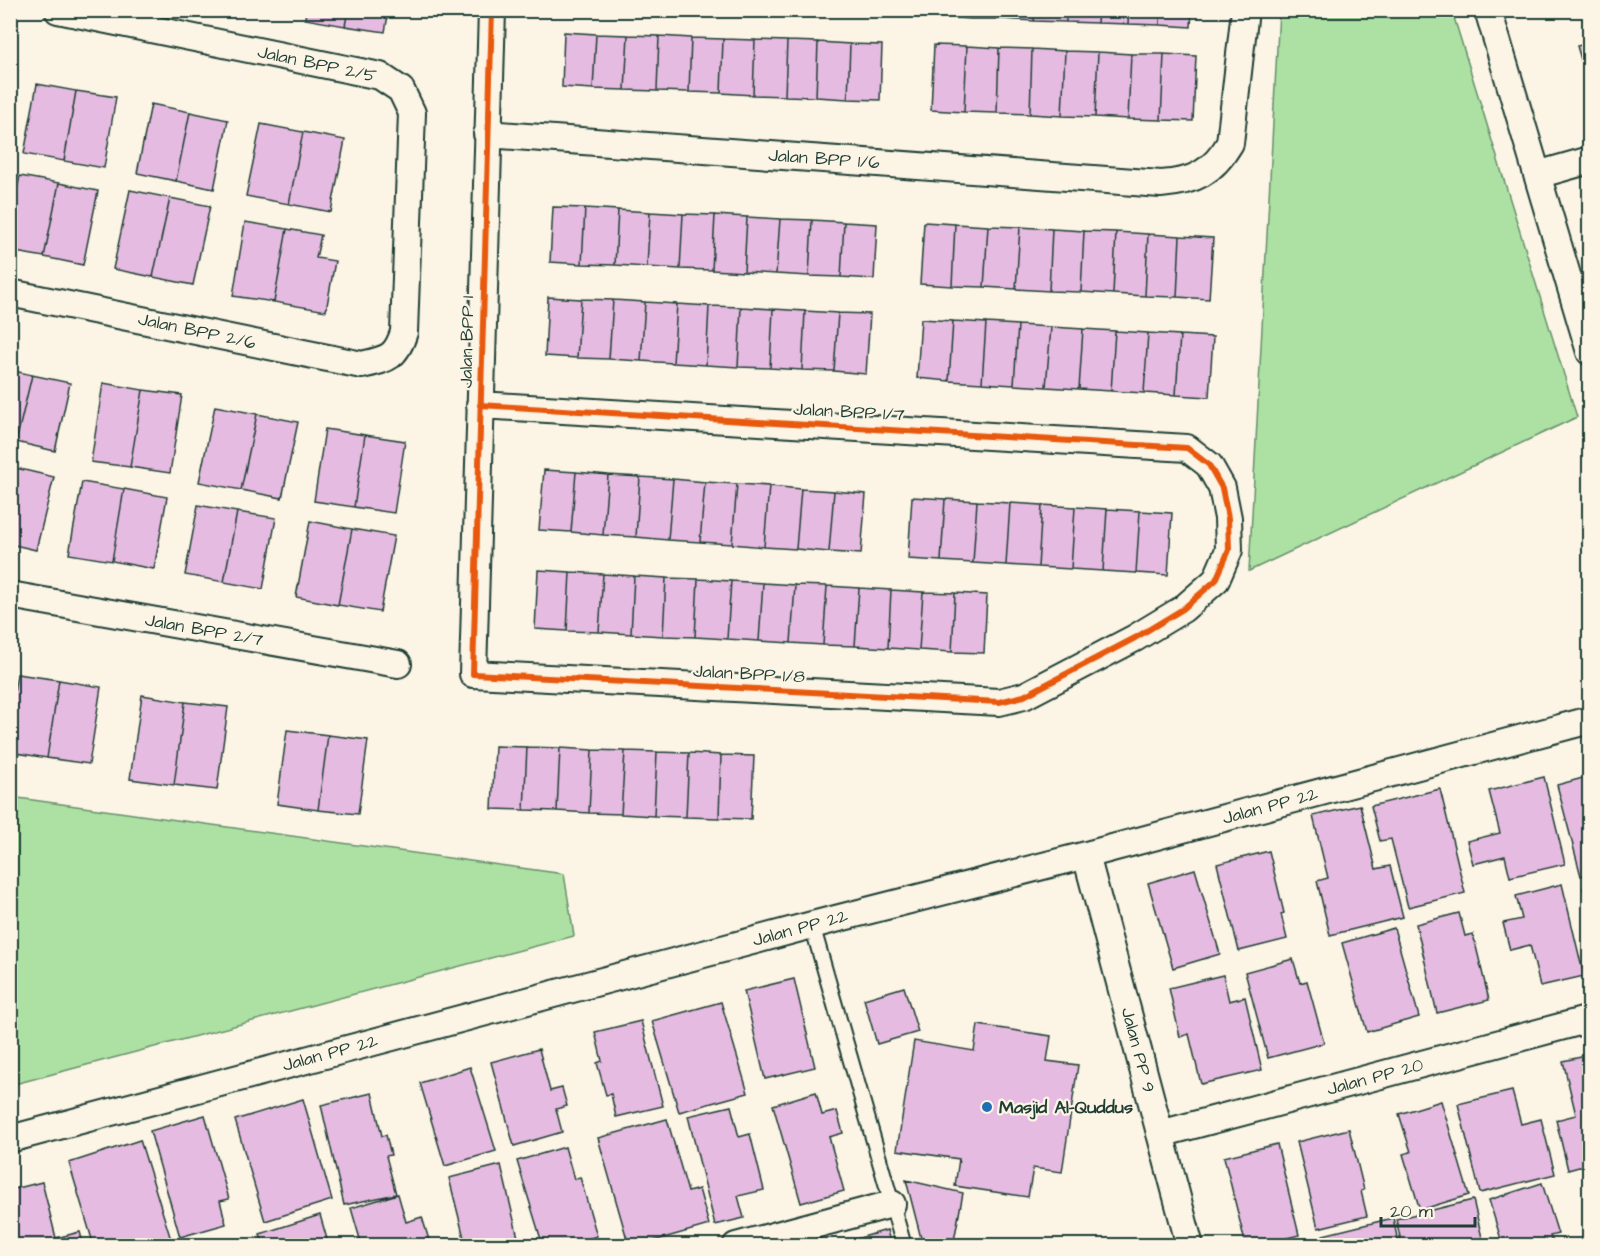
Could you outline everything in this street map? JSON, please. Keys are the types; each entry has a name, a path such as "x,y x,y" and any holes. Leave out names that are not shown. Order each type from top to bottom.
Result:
{"street":[{"name":"Jalan BPP 2/5","path":"58,10 380,76 401,90 412,113 404,332 399,349 383,360"},
{"name":"Jalan BPP 1","path":"473,674 492,10"},
{"name":"Jalan BPP 1/6","path":"487,134 1161,184 1183,182 1204,173 1221,159 1230,143 1245,10"},
{"path":"1488,10 1590,351"},
{"path":"1537,175 1590,160"},
{"name":"Jalan BPP 2/6","path":"10,294 362,365 383,360"},
{"name":"Jalan BPP 1/7","path":"480,405 1152,445 1187,448 1209,465"},
{"name":"Jalan BPP 1/8","path":"473,674 999,702 1024,696 1145,632 1183,609 1216,580 1229,550 1228,518 1222,488 1209,465"},
{"name":"Jalan BPP 2/7","path":"10,595 398,664"},
{"name":"Jalan PP 22","path":"10,1139 1590,720"},
{"name":"Jalan PP 9","path":"1086,855 1190,1245"},
{"name":"Jalan PP 20","path":"1160,1134 1590,1019"},
{"path":"736,1245 892,1204"}],"lane":[{"path":"812,925 904,1245"}],"green space":[{"path":"1279,11 1452,11 1577,417 1249,571"},
{"path":"11,797 564,874 574,936 11,1085"}],"building":[{"path":"306,10 348,10 345,26 305,19"},
{"path":"348,10 389,10 385,32 345,26"},
{"path":"940,10 972,10 971,19 940,17"},
{"path":"972,10 1003,10 1003,19 971,19"},
{"path":"1003,10 1035,10 1034,21 1003,19"},
{"path":"1035,10 1066,10 1066,22 1034,21"},
{"path":"1066,10 1098,10 1097,23 1066,22"},
{"path":"1098,10 1129,10 1128,24 1097,23"},
{"path":"1129,10 1160,10 1160,25 1128,24"},
{"path":"1160,10 1192,10 1191,27 1160,25"},
{"path":"564,32 596,34 593,89 562,87"},
{"path":"596,34 628,35 625,90 593,89"},
{"path":"628,35 659,36 657,91 625,90"},
{"path":"659,36 691,38 689,92 657,91"},
{"path":"691,38 723,39 721,93 689,92"},
{"path":"723,39 755,40 753,95 721,93"},
{"path":"755,40 787,41 785,96 753,95"},
{"path":"787,41 818,42 816,97 785,96"},
{"path":"818,42 850,44 848,99 816,97"},
{"path":"1590,43 1590,90 1577,46"},
{"path":"850,44 882,45 880,100 848,99"},
{"path":"934,45 967,46 964,112 931,110"},
{"path":"967,46 999,48 997,113 964,112"},
{"path":"999,48 1032,49 1030,114 997,113"},
{"path":"1032,49 1065,51 1062,116 1030,114"},
{"path":"1065,51 1098,52 1095,117 1062,116"},
{"path":"1098,52 1131,54 1128,119 1095,117"},
{"path":"1131,54 1164,54 1161,120 1128,119"},
{"path":"1164,54 1196,56 1193,121 1161,120"},
{"path":"37,84 76,91 64,161 24,154"},
{"path":"76,91 116,97 104,168 64,161"},
{"path":"151,104 190,112 176,181 137,173"},
{"path":"190,112 228,120 214,189 176,181"},
{"path":"261,124 303,132 289,204 246,196"},
{"path":"303,132 345,140 331,212 289,204"},
{"path":"20,176 59,183 44,257 10,251 10,223"},
{"path":"59,183 98,191 83,265 44,257"},
{"path":"130,190 170,198 153,277 113,269"},
{"path":"170,198 210,206 193,285 153,277"},
{"path":"553,207 585,208 582,264 550,262"},
{"path":"585,208 618,210 615,265 582,264"},
{"path":"618,210 650,212 647,267 615,265"},
{"path":"650,212 683,214 680,269 647,267"},
{"path":"683,214 715,215 712,270 680,269"},
{"path":"715,215 747,217 744,272 712,270"},
{"path":"747,217 780,219 776,274 744,272"},
{"path":"780,219 812,220 809,276 776,274"},
{"path":"812,220 844,222 841,277 809,276"},
{"path":"245,222 287,229 274,302 233,296"},
{"path":"844,222 877,224 874,279 841,277"},
{"path":"924,222 955,224 952,286 920,284"},
{"path":"955,224 988,226 984,287 952,286"},
{"path":"988,226 1020,227 1016,289 984,287"},
{"path":"1020,227 1052,229 1049,291 1016,289"},
{"path":"287,229 321,235 316,258 335,261 326,311 274,302"},
{"path":"1052,229 1084,231 1081,292 1049,291"},
{"path":"1084,231 1116,232 1113,294 1081,292"},
{"path":"1116,232 1148,234 1145,296 1113,294"},
{"path":"1148,234 1180,236 1177,297 1145,296"},
{"path":"1180,236 1213,238 1209,299 1177,297"},
{"path":"548,297 581,299 577,358 545,356"},
{"path":"581,299 613,300 609,359 577,358"},
{"path":"613,300 645,302 641,361 609,359"},
{"path":"645,302 677,304 673,363 641,361"},
{"path":"677,304 709,306 706,365 673,363"},
{"path":"709,306 741,307 738,367 706,365"},
{"path":"741,307 773,309 770,368 738,367"},
{"path":"773,309 805,311 802,370 770,368"},
{"path":"805,311 838,313 834,371 802,370"},
{"path":"838,313 870,314 866,374 834,371"},
{"path":"921,319 953,321 949,381 917,378"},
{"path":"953,321 986,323 982,383 949,381"},
{"path":"986,323 1018,325 1014,385 982,383"},
{"path":"1018,325 1051,327 1046,387 1014,385"},
{"path":"1051,327 1083,329 1079,389 1046,387"},
{"path":"1083,329 1115,331 1111,391 1079,389"},
{"path":"1115,331 1148,333 1144,393 1111,391"},
{"path":"1148,333 1180,335 1176,395 1144,393"},
{"path":"1180,335 1213,337 1209,397 1176,395"},
{"path":"10,370 32,375 16,442 10,441"},
{"path":"32,375 70,383 55,451 16,442"},
{"path":"103,383 143,390 130,467 91,462"},
{"path":"143,390 182,395 170,473 130,467"},
{"path":"215,406 257,414 241,490 199,482"},
{"path":"257,414 298,422 282,498 241,490"},
{"path":"325,429 365,435 354,507 314,501"},
{"path":"365,435 405,441 394,513 354,507"},
{"path":"10,466 16,468 10,489"},
{"path":"16,468 54,477 36,550 10,544 10,489"},
{"path":"544,470 576,472 571,532 539,530"},
{"path":"576,472 608,475 603,535 571,532"},
{"path":"608,475 640,477 636,537 603,535"},
{"path":"640,477 673,479 668,540 636,537"},
{"path":"673,479 705,482 700,542 668,540"},
{"path":"82,482 124,489 112,561 69,554"},
{"path":"705,482 737,484 732,544 700,542"},
{"path":"737,484 769,486 764,547 732,544"},
{"path":"769,486 801,489 796,549 764,547"},
{"path":"124,489 167,497 154,569 112,561"},
{"path":"801,489 834,491 829,552 796,549"},
{"path":"834,491 866,494 861,554 829,552"},
{"path":"912,497 945,499 941,561 908,559"},
{"path":"945,499 977,501 973,563 941,561"},
{"path":"977,501 1010,503 1006,565 973,563"},
{"path":"1010,503 1042,505 1038,567 1006,565"},
{"path":"198,505 237,512 224,582 185,575"},
{"path":"1042,505 1075,507 1071,569 1038,567"},
{"path":"1075,507 1107,509 1103,571 1071,569"},
{"path":"1107,509 1140,511 1136,573 1103,571"},
{"path":"1140,511 1172,513 1168,575 1136,573"},
{"path":"237,512 276,518 263,589 224,582"},
{"path":"310,521 352,529 338,605 296,597"},
{"path":"352,529 394,536 380,612 338,605"},
{"path":"538,570 570,572 567,631 535,629"},
{"path":"570,572 603,574 599,632 567,631"},
{"path":"603,574 634,576 631,634 599,632"},
{"path":"634,576 666,578 663,636 631,634"},
{"path":"666,578 698,579 695,637 663,636"},
{"path":"698,579 731,581 727,639 695,637"},
{"path":"731,581 763,583 759,641 727,639"},
{"path":"763,583 795,585 791,643 759,641"},
{"path":"795,585 827,586 823,645 791,643"},
{"path":"827,586 859,588 855,646 823,645"},
{"path":"859,588 891,590 888,648 855,646"},
{"path":"891,590 923,592 919,650 888,648"},
{"path":"923,592 955,593 952,652 919,650"},
{"path":"955,593 987,595 984,653 952,652"},
{"path":"17,674 59,680 47,758 10,752 10,718"},
{"path":"59,680 101,687 89,764 47,758"},
{"path":"142,695 185,702 174,785 130,779"},
{"path":"185,702 228,707 217,790 174,785"},
{"path":"287,730 328,735 318,810 277,804"},
{"path":"328,735 368,740 358,814 318,810"},
{"path":"495,746 527,747 524,810 492,809"},
{"path":"527,747 560,748 557,811 524,810"},
{"path":"560,748 592,750 589,813 557,811"},
{"path":"592,750 625,751 621,814 589,813"},
{"path":"625,751 657,752 654,816 621,814"},
{"path":"657,752 689,753 686,817 654,816"},
{"path":"689,753 721,755 719,818 686,817"},
{"path":"721,755 754,756 751,819 719,818"},
{"path":"1590,776 1590,873 1581,876 1557,785"},
{"path":"1544,777 1565,864 1510,877 1505,856 1473,864 1467,841 1500,833 1489,791"},
{"path":"1440,789 1465,893 1408,907 1391,839 1380,841 1371,806"},
{"path":"1360,805 1376,869 1390,866 1403,917 1330,935 1317,881 1328,878 1313,816"},
{"path":"1269,851 1284,913 1281,914 1287,939 1239,951 1217,864"},
{"path":"1195,869 1220,954 1173,968 1148,883"},
{"path":"1562,884 1584,976 1540,986 1530,945 1510,950 1503,923 1522,919 1516,896"},
{"path":"1590,886 1590,911 1583,888"},
{"path":"1459,913 1465,936 1473,934 1489,1000 1437,1013 1416,924"},
{"path":"1394,928 1419,1017 1367,1032 1342,943"},
{"path":"1293,959 1300,983 1307,981 1324,1043 1268,1058 1245,972"},
{"path":"1223,975 1229,1001 1245,997 1262,1070 1201,1084 1189,1034 1180,1037 1169,988"},
{"path":"794,979 815,1067 765,1079 744,991"},
{"path":"904,987 918,1032 877,1044 864,999"},
{"path":"721,1002 748,1093 679,1112 652,1021"},
{"path":"641,1021 663,1106 616,1117 611,1094 606,1095 597,1063 602,1061 595,1032"},
{"name":"Masjid Al-Quddus","path":"978,1025 1051,1036 1047,1061 1078,1065 1062,1172 1033,1168 1028,1197 955,1186 959,1159 897,1150 914,1041 974,1051"},
{"path":"539,1049 550,1091 562,1088 567,1106 556,1109 562,1132 514,1146 491,1062"},
{"path":"1590,1055 1590,1164 1568,1170 1556,1120 1576,1115 1563,1061"},
{"path":"470,1067 496,1151 445,1166 420,1083"},
{"path":"1512,1091 1521,1124 1541,1119 1555,1174 1480,1193 1458,1104"},
{"path":"816,1092 822,1115 837,1111 843,1133 829,1137 844,1191 801,1203 773,1105"},
{"path":"372,1093 382,1136 386,1135 391,1155 386,1156 396,1194 344,1205 321,1105"},
{"path":"303,1099 332,1200 265,1221 235,1120"},
{"path":"1441,1101 1469,1195 1420,1210 1403,1154 1411,1152 1399,1114"},
{"path":"731,1106 739,1137 750,1134 764,1190 738,1196 744,1218 715,1225 688,1116"},
{"path":"205,1115 229,1199 220,1201 226,1224 180,1237 150,1131"},
{"path":"667,1119 688,1192 699,1189 709,1225 629,1246 598,1138"},
{"path":"1349,1129 1364,1190 1361,1191 1367,1216 1318,1228 1297,1142"},
{"path":"140,1140 173,1246 94,1246 69,1163"},
{"path":"1277,1144 1299,1235 1255,1246 1246,1246 1224,1157"},
{"path":"565,1147 574,1179 580,1177 597,1236 564,1246 543,1246 517,1161"},
{"path":"501,1165 520,1246 466,1246 449,1178"},
{"path":"906,1180 963,1193 953,1246 923,1246"},
{"path":"42,1182 56,1238 80,1232 84,1246 10,1246 10,1190"},
{"path":"1542,1183 1558,1234 1550,1236 1553,1246 1503,1246 1489,1200"},
{"path":"398,1194 406,1222 422,1217 429,1240 413,1244 414,1246 362,1246 351,1208"},
{"path":"1473,1200 1484,1246 1402,1246 1396,1219"},
{"path":"320,1215 329,1246 264,1246 260,1234"},
{"path":"1393,1218 1399,1246 1326,1246 1323,1235"},
{"path":"887,1230 891,1246 832,1246"},
{"path":"1307,1239 1309,1246 1287,1246"}],"cycle path":[{"path":"480,405 1187,448 1209,465 1222,488 1228,518 1229,550 1216,580 1183,609 1135,638 1024,696 999,702 473,674 492,10"}],"place":[{"name":"Masjid Al-Quddus","path":"987,1107"}]}
